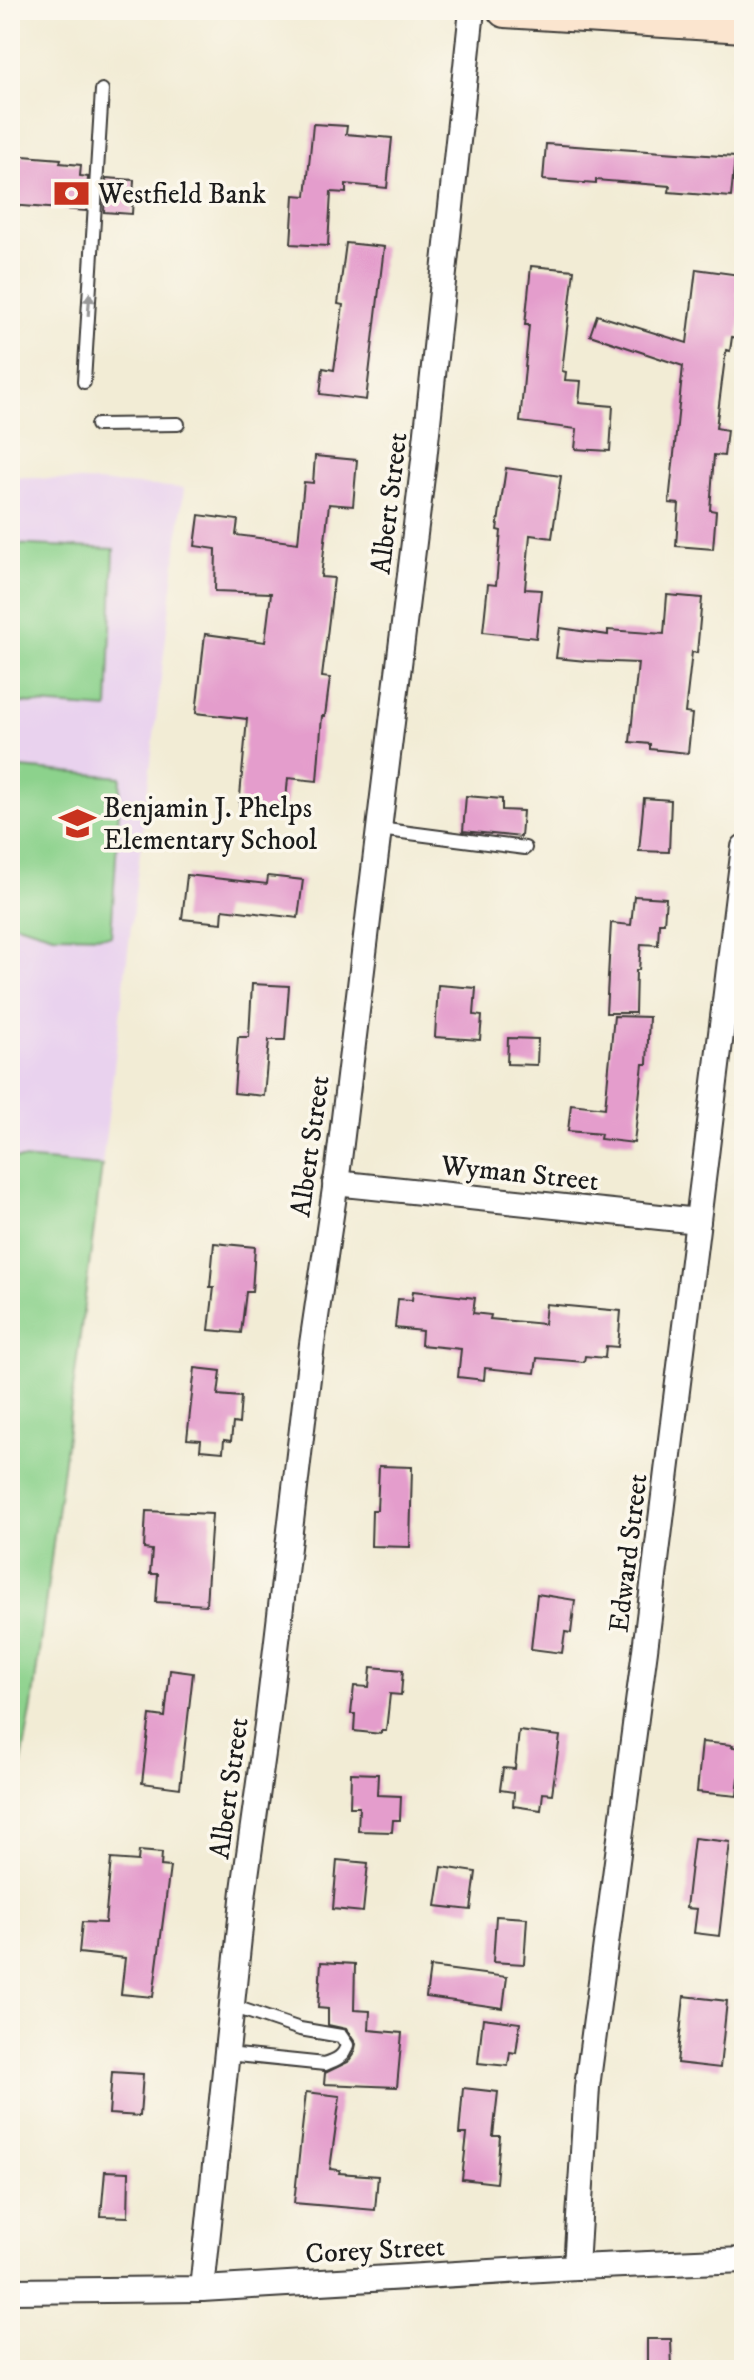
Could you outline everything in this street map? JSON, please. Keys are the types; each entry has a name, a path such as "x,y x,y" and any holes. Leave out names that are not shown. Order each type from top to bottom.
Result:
{"main road":[{"path":"505,10 659,14 744,25"}],"street":[{"name":"Albert Street","path":"202,2289 244,1890 424,460 472,10"},
{"name":"Edward Street","path":"576,2267 587,2087 645,1650 744,847"},
{"name":"Wyman Street","path":"335,1183 698,1221"},
{"name":"Corey Street","path":"10,2291 202,2289 744,2260"}],"lane":[{"path":"84,382 102,90"},
{"path":"97,425 178,424"},
{"path":"379,829 525,848"},
{"path":"227,2054 325,2064 337,2060 347,2045 341,2036 300,2029 232,2006"}],"shaded area":[{"name":"Benjamin J. Phelps Elementary School","path":"10,476 184,488 102,1166 10,1158"}],"green space":[{"path":"10,544 114,549 108,709 10,702"},
{"path":"10,767 121,777 111,936 53,935 10,922"},
{"path":"10,1158 102,1166 32,1706 10,1826"}],"building":[{"path":"313,124 347,126 346,134 392,138 387,188 346,184 346,193 331,192 328,246 291,244 294,195 306,196"},
{"path":"546,144 735,157 731,197 669,192 670,186 596,180 596,184 543,180"},
{"name":"Westfield Bank","path":"10,155 61,159 60,163 81,165 80,176 88,177 86,211 10,205"},
{"path":"106,178 134,180 132,214 104,212"},
{"path":"346,243 384,247 366,400 320,394 323,368 334,370 343,305 338,304"},
{"path":"531,266 574,270 562,371 566,372 565,380 581,381 579,403 613,406 610,451 575,449 577,429 520,422"},
{"path":"696,269 740,275 737,296 744,297 738,338 732,337 730,351 726,350 716,428 727,430 724,456 714,455 710,510 716,511 713,549 676,546 679,504 669,503 683,366 590,335 597,315 687,343"},
{"path":"315,456 357,460 353,506 329,504 321,577 334,578 322,677 330,678 325,716 322,716 317,781 288,778 285,811 239,807 247,719 196,713 205,634 265,642 271,593 215,591 216,549 195,546 199,515 238,520 236,535 298,543 304,482 313,483"},
{"path":"506,468 561,476 552,538 530,535 525,589 541,590 536,638 483,632 488,584 496,585 501,531 497,530"},
{"path":"667,595 702,598 697,653 692,652 685,713 692,714 688,753 650,749 650,744 630,742 638,663 556,658 560,628 608,635 608,630 664,634"},
{"path":"466,796 502,799 502,810 523,811 521,837 463,831"},
{"path":"644,798 671,800 669,852 639,851"},
{"path":"187,875 267,884 268,876 303,880 298,918 223,909 222,923 182,919"},
{"path":"634,896 666,898 664,923 659,923 658,945 641,944 639,970 636,970 635,1013 606,1013 611,923 631,925"},
{"path":"252,984 289,986 285,1040 269,1040 264,1096 234,1093 238,1037 249,1037"},
{"path":"438,985 476,988 474,1015 482,1016 480,1040 435,1037"},
{"path":"614,1016 649,1017 647,1064 643,1064 634,1143 600,1139 601,1134 568,1131 571,1104 605,1108"},
{"path":"508,1038 538,1039 537,1065 507,1064"},
{"path":"214,1243 255,1247 252,1292 246,1292 241,1333 209,1330 214,1287 210,1287"},
{"path":"413,1291 475,1298 473,1313 491,1315 490,1319 544,1324 546,1304 621,1311 618,1347 606,1346 605,1358 585,1356 584,1362 537,1358 535,1373 485,1368 484,1380 458,1377 461,1349 421,1345 422,1331 395,1328 398,1299 412,1300"},
{"path":"195,1368 221,1371 218,1395 241,1397 239,1424 233,1423 231,1441 224,1440 223,1452 200,1450 201,1440 187,1439"},
{"path":"379,1466 412,1467 410,1547 371,1546 372,1510 377,1510"},
{"path":"146,1511 212,1514 206,1605 156,1602 158,1574 150,1574 152,1550 144,1549"},
{"path":"537,1594 575,1600 571,1633 565,1632 562,1653 531,1649"},
{"path":"371,1667 403,1670 401,1695 390,1694 386,1731 381,1731 381,1734 354,1731 355,1714 351,1714 354,1686 369,1687"},
{"path":"170,1670 193,1673 180,1788 142,1783 150,1715 165,1717"},
{"path":"519,1731 560,1736 552,1794 543,1793 541,1810 513,1806 514,1792 500,1790 503,1768 515,1769"},
{"path":"702,1742 744,1748 744,1779 739,1778 737,1796 697,1792"},
{"path":"351,1773 378,1774 377,1795 401,1796 400,1820 393,1820 392,1832 358,1831 359,1807 350,1807"},
{"path":"694,1838 730,1842 719,1936 694,1933 697,1909 686,1908"},
{"path":"139,1851 162,1853 161,1866 170,1867 153,1997 121,1994 125,1958 79,1953 82,1922 105,1923 111,1859 138,1861"},
{"path":"337,1860 368,1863 363,1912 333,1909"},
{"path":"442,1867 476,1872 471,1910 436,1906"},
{"path":"496,1916 527,1918 524,1964 493,1962"},
{"path":"321,1962 355,1964 354,2010 370,2011 369,2030 402,2033 397,2087 324,2084 325,2073 348,2062 356,2044 346,2029 328,2025 328,2009 318,2008"},
{"path":"430,1967 507,1977 503,2008 426,1997"},
{"path":"684,1996 727,2001 720,2068 677,2063"},
{"path":"483,2018 520,2023 516,2053 510,2052 508,2066 478,2063"},
{"path":"112,2072 143,2074 140,2116 109,2114"},
{"path":"463,2088 498,2092 493,2136 500,2136 496,2183 462,2179 467,2134 459,2134"},
{"path":"306,2092 340,2096 330,2169 340,2170 339,2173 378,2176 375,2210 294,2203"},
{"path":"105,2171 129,2172 128,2217 101,2216"},
{"path":"647,2339 671,2339 672,2370 647,2370"}],"place":[{"name":"Westfield Bank","path":"72,193"},
{"name":"Benjamin J. Phelps Elementary School","path":"77,823"}]}
